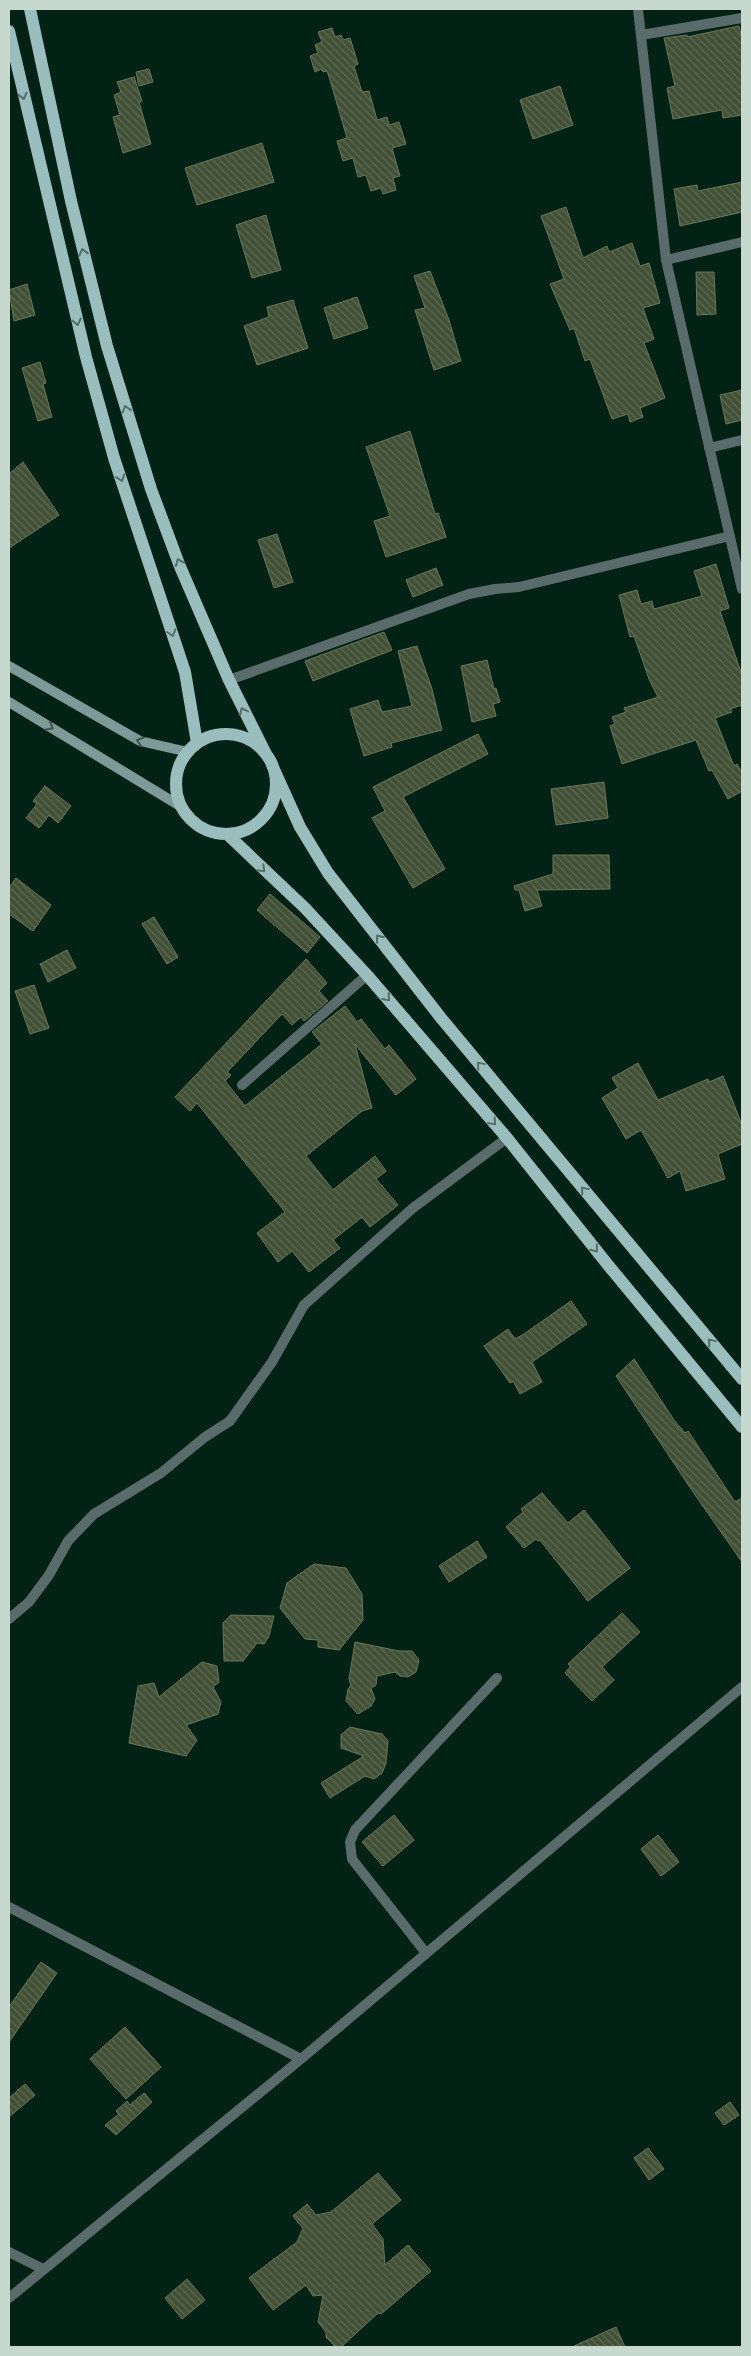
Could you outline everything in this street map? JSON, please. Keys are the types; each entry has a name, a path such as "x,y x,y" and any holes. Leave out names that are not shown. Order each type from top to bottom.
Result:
{"main road":[{"path":"30,9 71,201 107,346 151,489 179,564 229,680 300,827 328,873 440,1018 742,1379"},
{"path":"9,31 10,50 86,358 114,458 185,672 192,747"},
{"path":"9,666 140,742 192,747"},
{"path":"9,702 180,806 192,821 208,832 228,835 243,832 257,824 268,812 274,797 276,781 269,760 246,738 234,734 209,737 192,747 179,766 176,783 180,806"},
{"path":"228,835 305,908 367,975 507,1138 613,1272 742,1427"}],"street":[{"path":"638,9 666,260 742,589"},
{"path":"641,35 742,18"},
{"path":"666,260 742,242"},
{"path":"709,448 742,440"},
{"path":"229,680 469,594 520,587 730,536"},
{"path":"242,1085 367,975"},
{"path":"9,1619 29,1602 49,1575 68,1541 94,1514 161,1473 205,1437 230,1421 272,1362 304,1305 413,1208 507,1138"},
{"path":"426,1953 352,1859 350,1842 355,1830 497,1678"},
{"path":"9,2298 301,2059 742,1687"},
{"path":"9,1906 301,2059"},
{"path":"9,2252 43,2269"}],"building":[{"path":"739,26 742,38 742,115 723,118 722,110 673,119 667,88 675,86 664,38 687,35 687,37"},
{"path":"332,28 335,37 341,35 343,40 350,38 358,64 354,66 362,92 369,91 377,120 387,117 389,125 399,122 406,144 392,148 400,176 393,178 396,190 383,194 381,188 371,191 366,175 358,177 353,158 343,161 337,141 347,138 330,80 327,71 323,72 322,69 315,72 310,56 318,53 315,45 322,42 318,32"},
{"path":"149,69 153,82 139,86 136,72"},
{"path":"134,77 142,101 139,102 151,144 123,153 113,117 120,115 114,95 121,92 117,82"},
{"path":"560,86 573,125 533,139 520,100"},
{"path":"262,143 274,182 197,205 185,168"},
{"path":"742,182 742,212 680,226 674,189 697,185 698,191"},
{"path":"566,207 583,258 607,246 609,252 632,243 640,266 649,263 660,303 643,308 654,339 644,343 665,398 640,408 643,417 630,422 628,414 612,419 590,359 585,361 574,328 570,330 550,284 564,279 541,216"},
{"path":"266,215 281,270 252,278 236,225"},
{"path":"430,271 449,320 461,361 434,370 415,310 425,308 414,276"},
{"path":"696,272 714,272 716,314 697,315"},
{"path":"27,284 35,315 14,321 9,290"},
{"path":"357,297 368,328 334,339 324,308"},
{"path":"293,300 308,348 257,365 244,326 269,317 267,307"},
{"path":"40,362 46,383 43,384 52,417 38,421 22,368"},
{"path":"742,390 742,420 726,424 720,395"},
{"path":"410,431 435,514 438,513 446,537 386,557 374,521 390,516 366,447"},
{"path":"23,462 59,515 9,548 9,474"},
{"path":"277,534 293,582 274,588 258,540"},
{"path":"716,564 729,608 720,611 742,675 742,705 730,709 732,712 715,718 734,766 737,764 742,773 742,791 728,799 712,770 709,771 696,740 622,764 610,726 615,724 612,717 626,712 624,708 658,697 649,679 634,636 630,637 619,595 637,590 641,604 652,601 654,609 702,596 694,571"},
{"path":"436,568 443,585 413,597 406,580"},
{"path":"384,632 392,650 313,681 305,661"},
{"path":"417,646 432,689 442,730 391,743 392,747 364,756 350,709 378,700 382,712 412,706 398,651"},
{"path":"487,660 494,689 496,688 500,702 493,704 496,716 472,722 461,666"},
{"path":"478,734 488,754 403,797 445,869 413,888 372,818 385,811 373,787"},
{"path":"604,782 608,818 556,825 551,789"},
{"path":"45,786 71,806 58,823 49,815 39,828 26,818 37,804 33,801"},
{"path":"553,855 609,855 610,889 537,890 542,906 525,911 519,890 515,890 514,886 553,874"},
{"path":"16,878 51,905 33,931 9,914 9,888"},
{"path":"270,894 320,937 307,953 257,910"},
{"path":"154,917 178,957 167,964 142,924"},
{"path":"67,950 76,968 48,982 40,964"},
{"path":"306,959 327,983 319,991 328,1001 304,1021 301,1017 292,1025 282,1014 227,1072 231,1075 225,1081 245,1106 322,1044 312,1032 345,1006 357,1022 361,1019 385,1049 389,1045 416,1079 396,1095 355,1044 372,1108 362,1111 306,1156 333,1190 375,1156 386,1171 376,1179 398,1205 370,1227 362,1217 333,1240 340,1248 309,1272 292,1251 278,1262 257,1233 285,1212 197,1103 190,1111 175,1097"},
{"path":"34,985 49,1028 30,1034 15,991"},
{"path":"638,1063 658,1100 708,1079 709,1082 723,1076 742,1125 742,1144 718,1154 725,1179 686,1191 680,1171 668,1178 641,1130 626,1139 602,1098 618,1088 612,1078"},
{"path":"571,1301 587,1324 532,1362 542,1382 520,1394 513,1381 510,1383 484,1346 508,1329 515,1339"},
{"path":"634,1359 674,1420 685,1433 688,1431 735,1502 742,1498 742,1562 616,1376"},
{"path":"542,1493 568,1523 584,1510 630,1568 588,1601 540,1540 536,1539 524,1548 506,1527 523,1512 521,1509"},
{"path":"477,1541 487,1557 449,1582 439,1566"},
{"path":"314,1564 346,1568 362,1594 363,1620 339,1650 318,1647 318,1640 305,1639 280,1608 287,1583"},
{"path":"622,1613 640,1632 602,1667 614,1680 592,1701 565,1673 571,1666 568,1664"},
{"path":"231,1615 274,1616 269,1636 264,1644 257,1643 243,1661 224,1661 223,1623"},
{"path":"355,1642 399,1651 412,1651 419,1660 416,1672 408,1677 400,1676 395,1672 377,1676 376,1685 371,1688 375,1699 371,1706 358,1714 346,1701 348,1689 351,1686 349,1679"},
{"path":"202,1662 217,1666 219,1682 213,1687 221,1702 218,1714 186,1725 197,1740 186,1756 129,1743 138,1686 154,1683 159,1697"},
{"path":"350,1727 382,1734 388,1741 386,1763 382,1773 374,1779 365,1776 330,1798 321,1783 364,1756 341,1748 341,1735"},
{"path":"394,1815 414,1840 383,1866 362,1842"},
{"path":"658,1835 679,1862 661,1876 641,1849"},
{"path":"41,1962 57,1973 9,2042 9,2007"},
{"path":"125,2027 161,2067 126,2099 90,2059"},
{"path":"25,2084 35,2095 9,2117 9,2098"},
{"path":"144,2093 152,2102 116,2135 105,2125 119,2114 116,2111 127,2101 130,2105"},
{"path":"730,2102 739,2115 724,2125 715,2113"},
{"path":"648,2148 664,2169 649,2180 634,2158"},
{"path":"378,2173 401,2200 372,2224 383,2239 385,2265 408,2245 431,2271 381,2314 378,2313 341,2347 336,2347 326,2337 326,2332 318,2322 323,2295 313,2296 306,2285 273,2310 249,2278 297,2242 303,2228 293,2216 307,2204 316,2215 331,2212"},
{"path":"187,2279 205,2300 182,2319 165,2298"},
{"path":"616,2327 625,2347 572,2347"}]}
